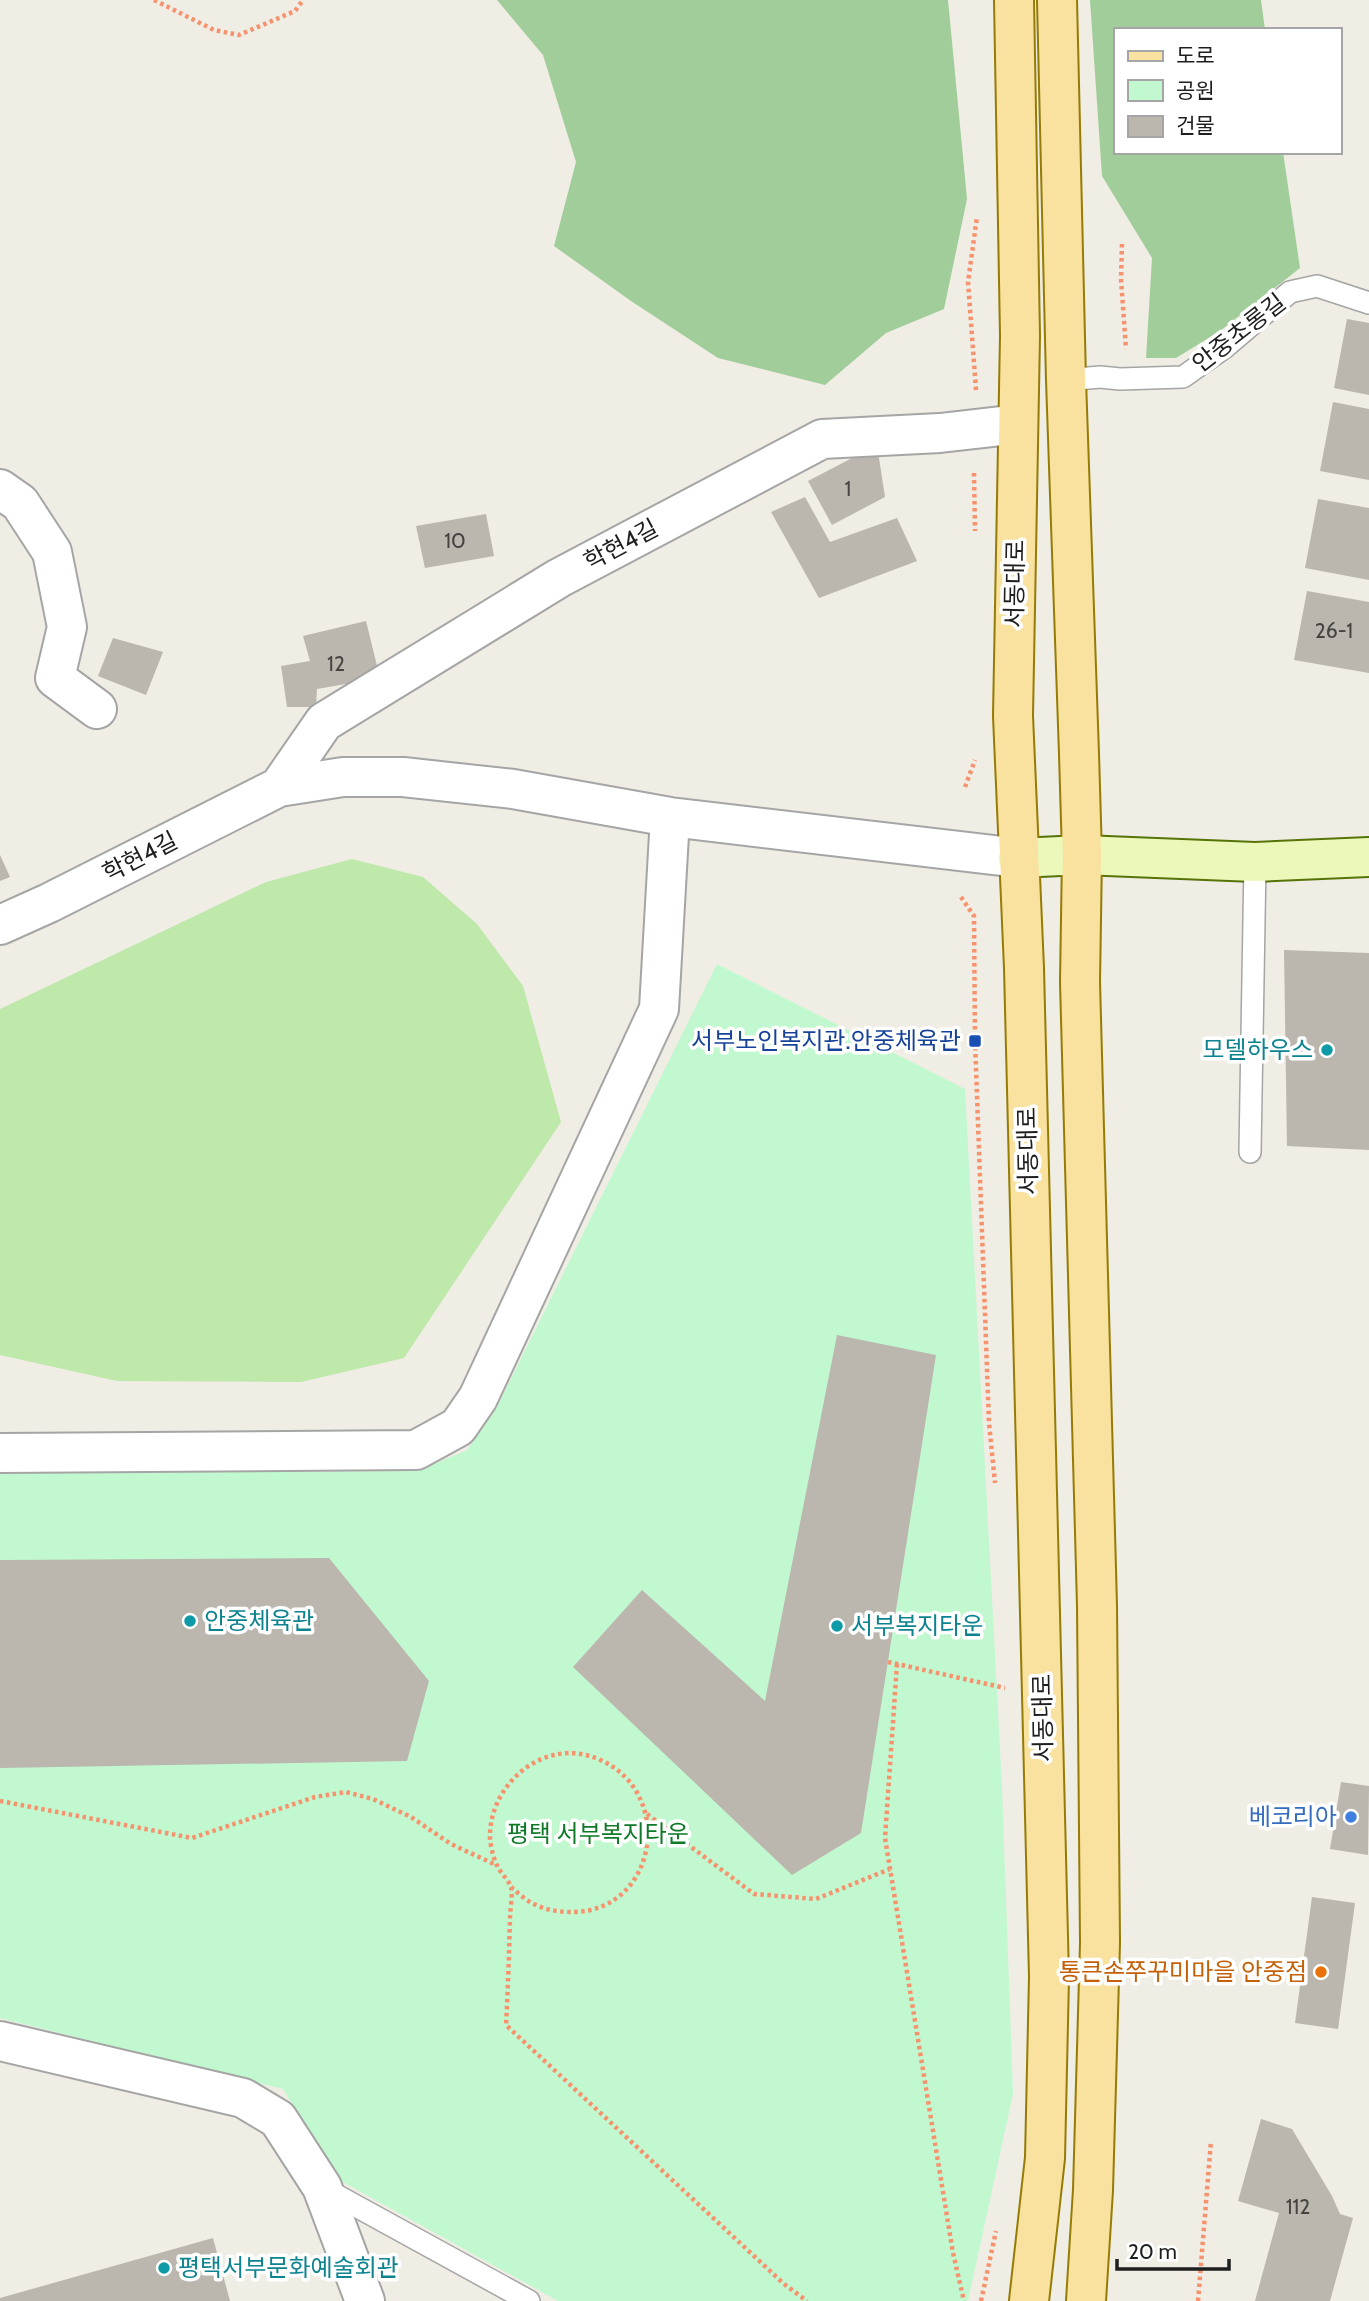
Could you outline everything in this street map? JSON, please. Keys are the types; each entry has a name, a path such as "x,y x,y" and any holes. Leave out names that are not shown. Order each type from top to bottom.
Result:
{"main road":[{"name":"서동대로","path":"1014,0 1020,335 1013,716 1024,968 1049,1977 1045,2158 1029,2301"},
{"path":"1057,0 1066,380 1082,855 1080,982 1097,1606 1100,1916 1093,2201 1086,2301"}],"street":[{"name":"학현4길","path":"279,787 324,722 559,578 822,439 940,433 1018,424"},
{"path":"0,489 20,503 52,552 67,627 55,678 97,709"},
{"name":"학현4길","path":"0,925 279,787 343,777 403,777 513,789 670,817 1018,858"},
{"path":"0,1453 416,1450 458,1427 478,1398 659,1009 670,817"},
{"path":"1018,858 1082,855 1255,862 1369,857"},
{"path":"0,2041 243,2098 278,2119 322,2187 365,2301"}],"lane":[{"name":"안중초롱길","path":"1066,380 1100,377 1183,377 1224,348 1290,292 1317,286 1369,303"},
{"path":"1250,1152 1255,862"},
{"path":"322,2187 529,2301"}],"path":[{"path":"154,0 214,30 239,35 295,11 303,0"},
{"path":"976,390 968,282 978,205"},
{"path":"1122,244 1121,279 1126,349"},
{"path":"961,897 974,916 975,1041 989,1423 996,1488"},
{"path":"888,1662 1012,1690"},
{"path":"897,1664 885,1838 953,2253 964,2301"},
{"path":"570,1753 596,1758 619,1770 637,1789 647,1813 649,1840 643,1865 628,1887 607,1903 582,1912 556,1912 532,1903 511,1887 497,1865 490,1840 493,1813 503,1789 521,1769 544,1757 570,1753"},
{"path":"0,1801 192,1838 315,1797 346,1792 373,1799 411,1816 451,1844 497,1865"},
{"path":"647,1813 754,1894 816,1899 890,1869"},
{"path":"511,1887 506,2025 784,2284 807,2301"},
{"path":"1198,2301 1211,2141"},
{"path":"981,2301 998,2219"}],"green space":[{"path":"497,0 948,0 967,199 944,309 886,333 825,385 718,358 631,301 554,246 576,162 543,55"},
{"path":"1090,0 1261,0 1265,28 1114,28 1114,154 1283,154 1300,268 1220,331 1176,358 1146,358 1152,258 1102,176"},
{"path":"352,859 423,877 477,924 523,986 561,1122 404,1358 301,1382 117,1381 0,1355 0,1009 266,882"},
{"name":"평택 서부복지타운","path":"717,964 965,1089 1002,1787 1013,2094 968,2301 558,2301 341,2181 283,2089 0,2018 0,1473 418,1471 467,1450 495,1411"}],"building":[{"path":"1347,319 1369,323 1369,395 1334,388"},
{"path":"1333,402 1369,409 1369,480 1320,471"},
{"path":"877,445 885,497 832,525 808,481"},
{"path":"805,497 830,542 897,518 917,561 819,598 771,512"},
{"path":"1318,499 1369,508 1369,580 1305,568"},
{"path":"486,514 494,556 425,568 416,526"},
{"path":"1307,591 1369,602 1369,673 1294,660"},
{"path":"366,621 380,678 317,689 316,707 287,707 281,666 310,661 303,636"},
{"path":"113,638 163,652 146,695 98,676"},
{"path":"0,855 10,877 0,881"},
{"name":"모델하우스","path":"1284,950 1369,953 1369,1150 1287,1146"},
{"name":"서부복지타운","path":"837,1335 936,1355 861,1833 792,1875 573,1667 642,1590 765,1701"},
{"name":"안중체육관","path":"329,1558 429,1681 407,1761 0,1768 0,1560"},
{"path":"1341,1782 1369,1786 1368,1855 1330,1849"},
{"path":"1312,1897 1355,1903 1338,2029 1295,2023"},
{"path":"1261,2119 1292,2129 1340,2214 1353,2218 1330,2301 1255,2301 1279,2213 1238,2201"},
{"name":"평택서부문화예술회관","path":"213,2238 230,2301 0,2301 0,2298"}],"place":[{"name":"서부노인복지관.안중체육관","path":"975,1041"},
{"name":"모델하우스","path":"1327,1050"},
{"name":"안중체육관","path":"190,1621"},
{"name":"서부복지타운","path":"837,1626"},
{"name":"베코리아","path":"1351,1817"},
{"name":"통큰손쭈꾸미마을 안중점","path":"1321,1972"},
{"name":"평택서부문화예술회관","path":"164,2268"}]}
